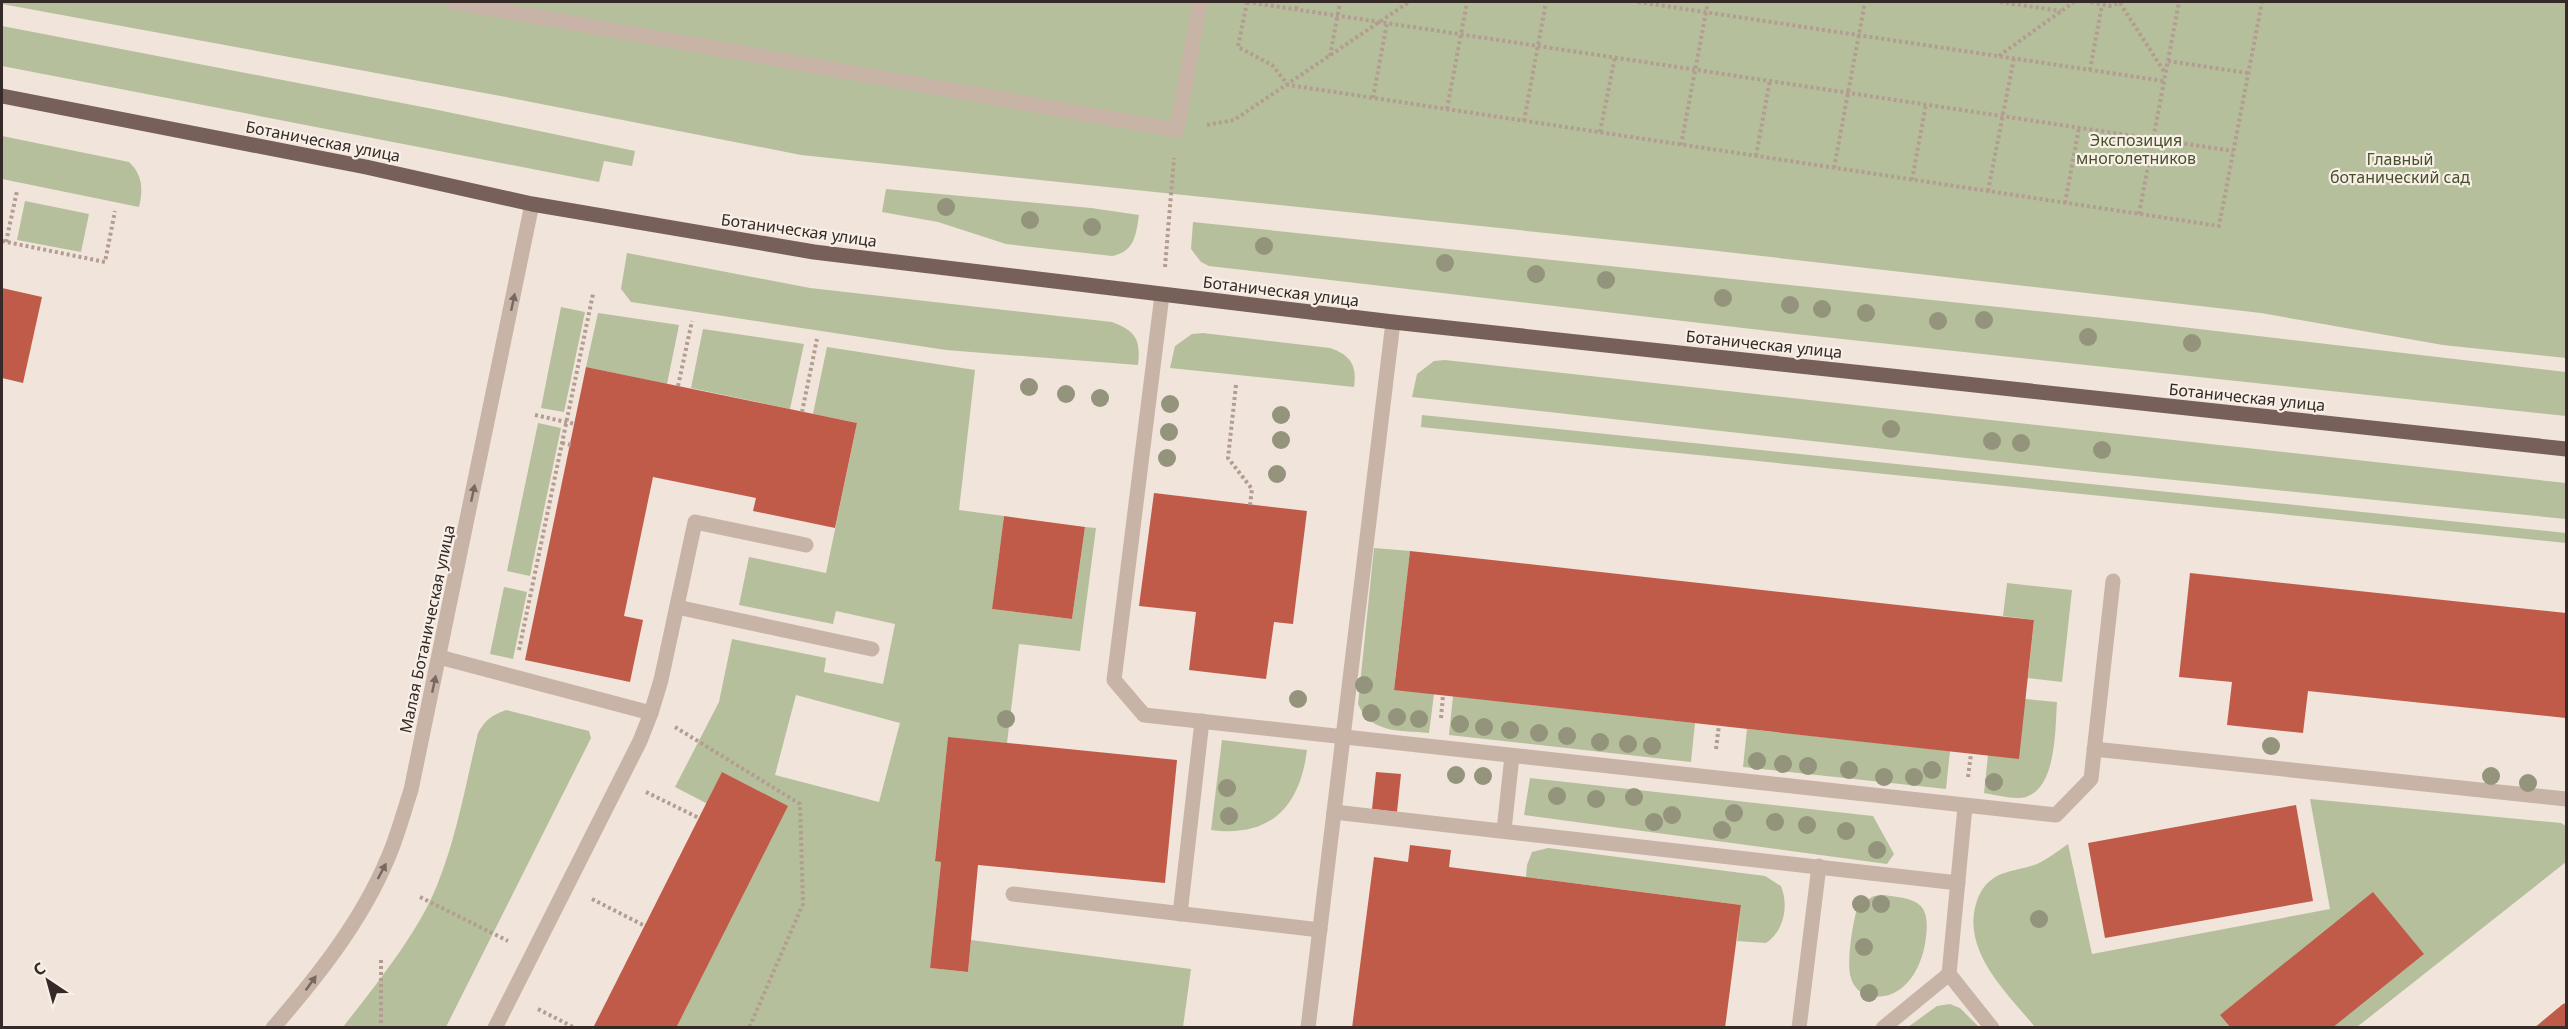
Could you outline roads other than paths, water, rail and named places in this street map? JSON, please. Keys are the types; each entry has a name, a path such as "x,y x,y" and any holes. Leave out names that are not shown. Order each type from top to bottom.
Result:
{"main road":[{"name":"Ботаническая улица","path":"2,96 366,167 532,204 814,252 1393,322 2566,450"}],"street":[{"path":"453,2 1177,130 1200,2"},
{"name":"Малая Ботаническая улица","path":"273,1028 304,993 354,922 387,861 411,790 532,204"},
{"path":"1162,294 1114,680 1144,715 1965,807 2056,815 2091,779 2113,581"},
{"path":"1308,1028 1393,322"},
{"path":"495,1028 640,741 661,680 695,522 806,545"},
{"path":"677,607 872,649"},
{"path":"439,657 651,713"},
{"path":"1180,914 1202,721"},
{"path":"2094,749 2566,799"},
{"path":"1504,830 1512,756"},
{"path":"1965,807 1949,974 1992,1028"},
{"path":"1334,812 1958,883"},
{"path":"1799,1028 1820,866"},
{"path":"1013,894 1320,930"},
{"path":"1883,1028 1949,974"}],"park label":[{"name":"Экспозиция многолетников","path":"2136,149"},
{"name":"Главный ботанический сад","path":"2400,168"}]}
